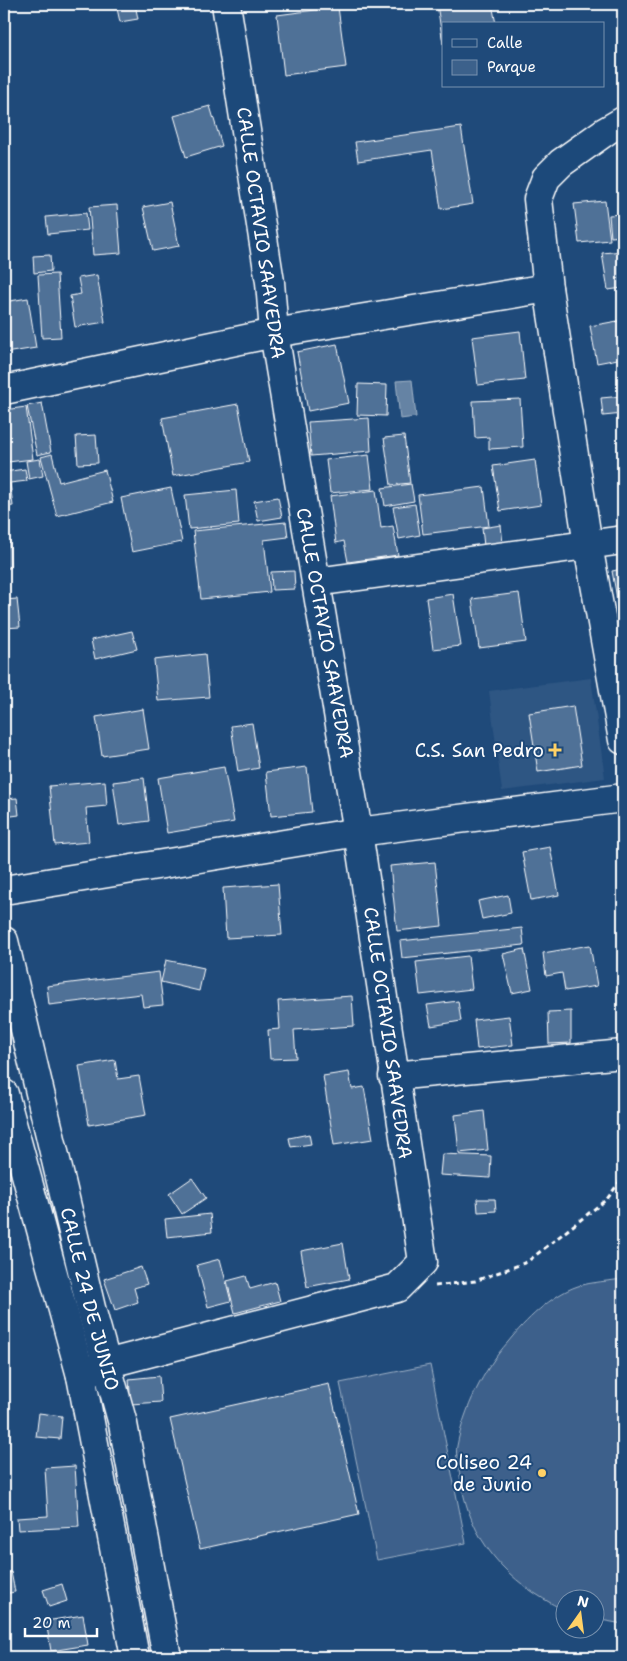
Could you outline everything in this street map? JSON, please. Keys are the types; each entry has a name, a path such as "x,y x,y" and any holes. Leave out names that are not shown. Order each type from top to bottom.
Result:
{"street":[{"name":"CALLE OCTAVIO SAAVEDRA","path":"226,4 270,282 274,333 358,832 393,1076 423,1262 397,1288"},
{"path":"623,121 561,163 546,178 538,199 548,288 588,544 623,740"},
{"path":"4,390 274,333 548,288"},
{"path":"316,582 623,540"},
{"path":"4,890 358,832 623,798"},
{"name":"CALLE 24 DE JUNIO","path":"4,941 106,1364 123,1424 167,1657"},
{"path":"393,1076 623,1054"},
{"name":"CALLE 24 DE JUNIO","path":"4,1094 81,1376 135,1657"},
{"path":"81,1376 106,1364 397,1288"}],"path":[{"path":"397,1288 446,1286 475,1281 527,1262 607,1199 623,1178"}],"shaded area":[{"path":"412,380 416,417 400,419 396,381"},
{"path":"591,678 605,778 502,791 489,691"}],"green space":[{"name":"Coliseo 24 de Junio","path":"623,1279 623,1624 604,1621 604,1588 554,1588 554,1604 525,1586 508,1572 482,1540 472,1520 465,1499 456,1453 464,1418 470,1404 483,1377 499,1353 522,1326 548,1302 568,1290 589,1284"},
{"path":"430,1365 466,1543 377,1560 340,1383"}],"building":[{"path":"116,4 135,4 138,19 120,22"},
{"path":"437,4 492,4 496,22 442,22 442,37"},
{"path":"338,7 346,67 284,75 277,15"},
{"path":"210,106 222,146 186,157 174,116"},
{"path":"461,127 473,204 441,209 432,150 358,161 355,142"},
{"path":"605,201 610,240 579,243 574,204"},
{"path":"170,202 179,246 153,251 143,207"},
{"path":"117,205 121,253 93,255 89,207"},
{"path":"86,213 88,230 48,234 46,217"},
{"path":"621,214 623,236 611,237 609,215"},
{"path":"623,251 623,288 608,290 602,253"},
{"path":"50,255 51,271 34,273 33,256"},
{"path":"57,274 61,337 42,338 38,275"},
{"path":"97,275 105,322 75,327 70,296 81,294 78,278"},
{"path":"28,298 36,348 5,353 4,302"},
{"path":"623,320 623,358 597,363 590,326"},
{"path":"520,331 525,380 478,385 472,337"},
{"path":"337,344 349,403 308,411 297,352"},
{"path":"358,384 387,385 386,416 357,415"},
{"path":"623,396 623,414 603,416 601,398"},
{"path":"520,399 523,447 489,449 489,437 475,438 473,401"},
{"path":"42,403 51,452 37,455 27,406"},
{"path":"238,404 249,462 173,476 162,418"},
{"path":"26,407 33,459 8,462 4,410"},
{"path":"369,418 371,451 311,456 308,422"},
{"path":"96,435 98,463 78,464 76,436"},
{"path":"404,436 410,483 391,485 384,438"},
{"path":"52,454 59,482 105,470 113,502 57,516 41,457"},
{"path":"369,455 373,489 330,493 326,460"},
{"path":"40,459 43,476 29,479 26,461"},
{"path":"535,460 541,505 500,511 493,466"},
{"path":"25,469 27,481 10,483 13,506 4,507 4,472"},
{"path":"411,484 414,501 385,506 382,488"},
{"path":"484,487 489,526 423,534 418,495"},
{"path":"171,488 182,542 132,552 121,498"},
{"path":"236,490 239,524 189,529 185,495"},
{"path":"376,490 381,528 393,526 398,555 348,562 344,541 336,543 330,496"},
{"path":"278,497 282,517 258,521 254,501"},
{"path":"415,504 420,535 399,539 393,507"},
{"path":"286,522 288,537 264,540 270,592 201,599 193,531"},
{"path":"501,525 503,544 484,546 482,528"},
{"path":"4,534 9,534 10,568 4,568"},
{"path":"623,569 623,609 619,609 612,571"},
{"path":"294,571 295,589 272,590 271,572"},
{"path":"519,593 526,642 479,648 472,599"},
{"path":"453,594 461,646 433,649 426,598"},
{"path":"17,599 20,627 4,628 4,600"},
{"path":"132,631 137,649 95,659 91,640"},
{"path":"205,654 209,697 158,701 154,660"},
{"path":"573,706 582,765 538,772 529,713"},
{"path":"143,709 149,749 102,756 96,717"},
{"path":"252,723 259,768 238,772 231,726"},
{"path":"224,767 234,822 167,833 158,778"},
{"path":"307,767 312,812 271,816 266,772"},
{"path":"144,778 149,821 119,825 113,782"},
{"path":"105,781 107,806 86,808 89,842 55,845 49,786"},
{"path":"17,798 19,815 4,817 4,799"},
{"path":"550,847 559,895 531,900 522,852"},
{"path":"435,862 442,926 397,931 390,866"},
{"path":"278,884 282,935 226,938 223,888"},
{"path":"508,895 511,913 482,919 478,901"},
{"path":"522,928 524,945 402,958 400,941"},
{"path":"590,945 597,986 565,991 562,973 546,976 543,953"},
{"path":"524,949 532,989 512,993 503,954"},
{"path":"468,956 472,989 420,995 416,962"},
{"path":"166,960 204,968 199,991 161,982"},
{"path":"159,972 163,1005 143,1007 141,994 49,1005 47,986"},
{"path":"352,996 354,1026 294,1030 296,1058 270,1059 268,1030 280,1029 278,1001"},
{"path":"458,1001 461,1021 431,1026 427,1005"},
{"path":"571,1011 571,1043 549,1044 548,1012"},
{"path":"509,1016 513,1045 477,1049 474,1020"},
{"path":"115,1060 118,1079 139,1076 146,1115 89,1125 79,1066"},
{"path":"349,1072 352,1089 364,1087 373,1139 334,1145 323,1076"},
{"path":"484,1111 488,1150 459,1153 455,1115"},
{"path":"309,1134 311,1144 291,1147 289,1138"},
{"path":"442,1154 491,1156 490,1178 440,1175"},
{"path":"192,1178 206,1198 182,1214 169,1194"},
{"path":"477,1199 495,1199 496,1211 478,1212"},
{"path":"210,1214 212,1232 167,1237 165,1219"},
{"path":"343,1243 349,1279 307,1287 301,1251"},
{"path":"220,1259 231,1301 208,1307 197,1265"},
{"path":"141,1267 147,1284 134,1288 138,1302 115,1310 104,1279"},
{"path":"246,1276 250,1289 275,1282 280,1301 235,1313 227,1281"},
{"path":"159,1376 161,1402 131,1404 129,1379"},
{"path":"329,1384 359,1514 200,1549 170,1419"},
{"path":"39,1413 62,1416 60,1439 36,1437"},
{"path":"75,1466 79,1527 18,1530 17,1518 48,1516 45,1468"},
{"path":"11,1572 15,1592 4,1594 4,1574"},
{"path":"62,1584 67,1601 49,1607 43,1590"},
{"path":"83,1615 88,1645 51,1651 46,1621"}],"place":[{"name":"C.S. San Pedro","path":"555,750"},
{"name":"Coliseo 24 de Junio","path":"542,1473"}]}
